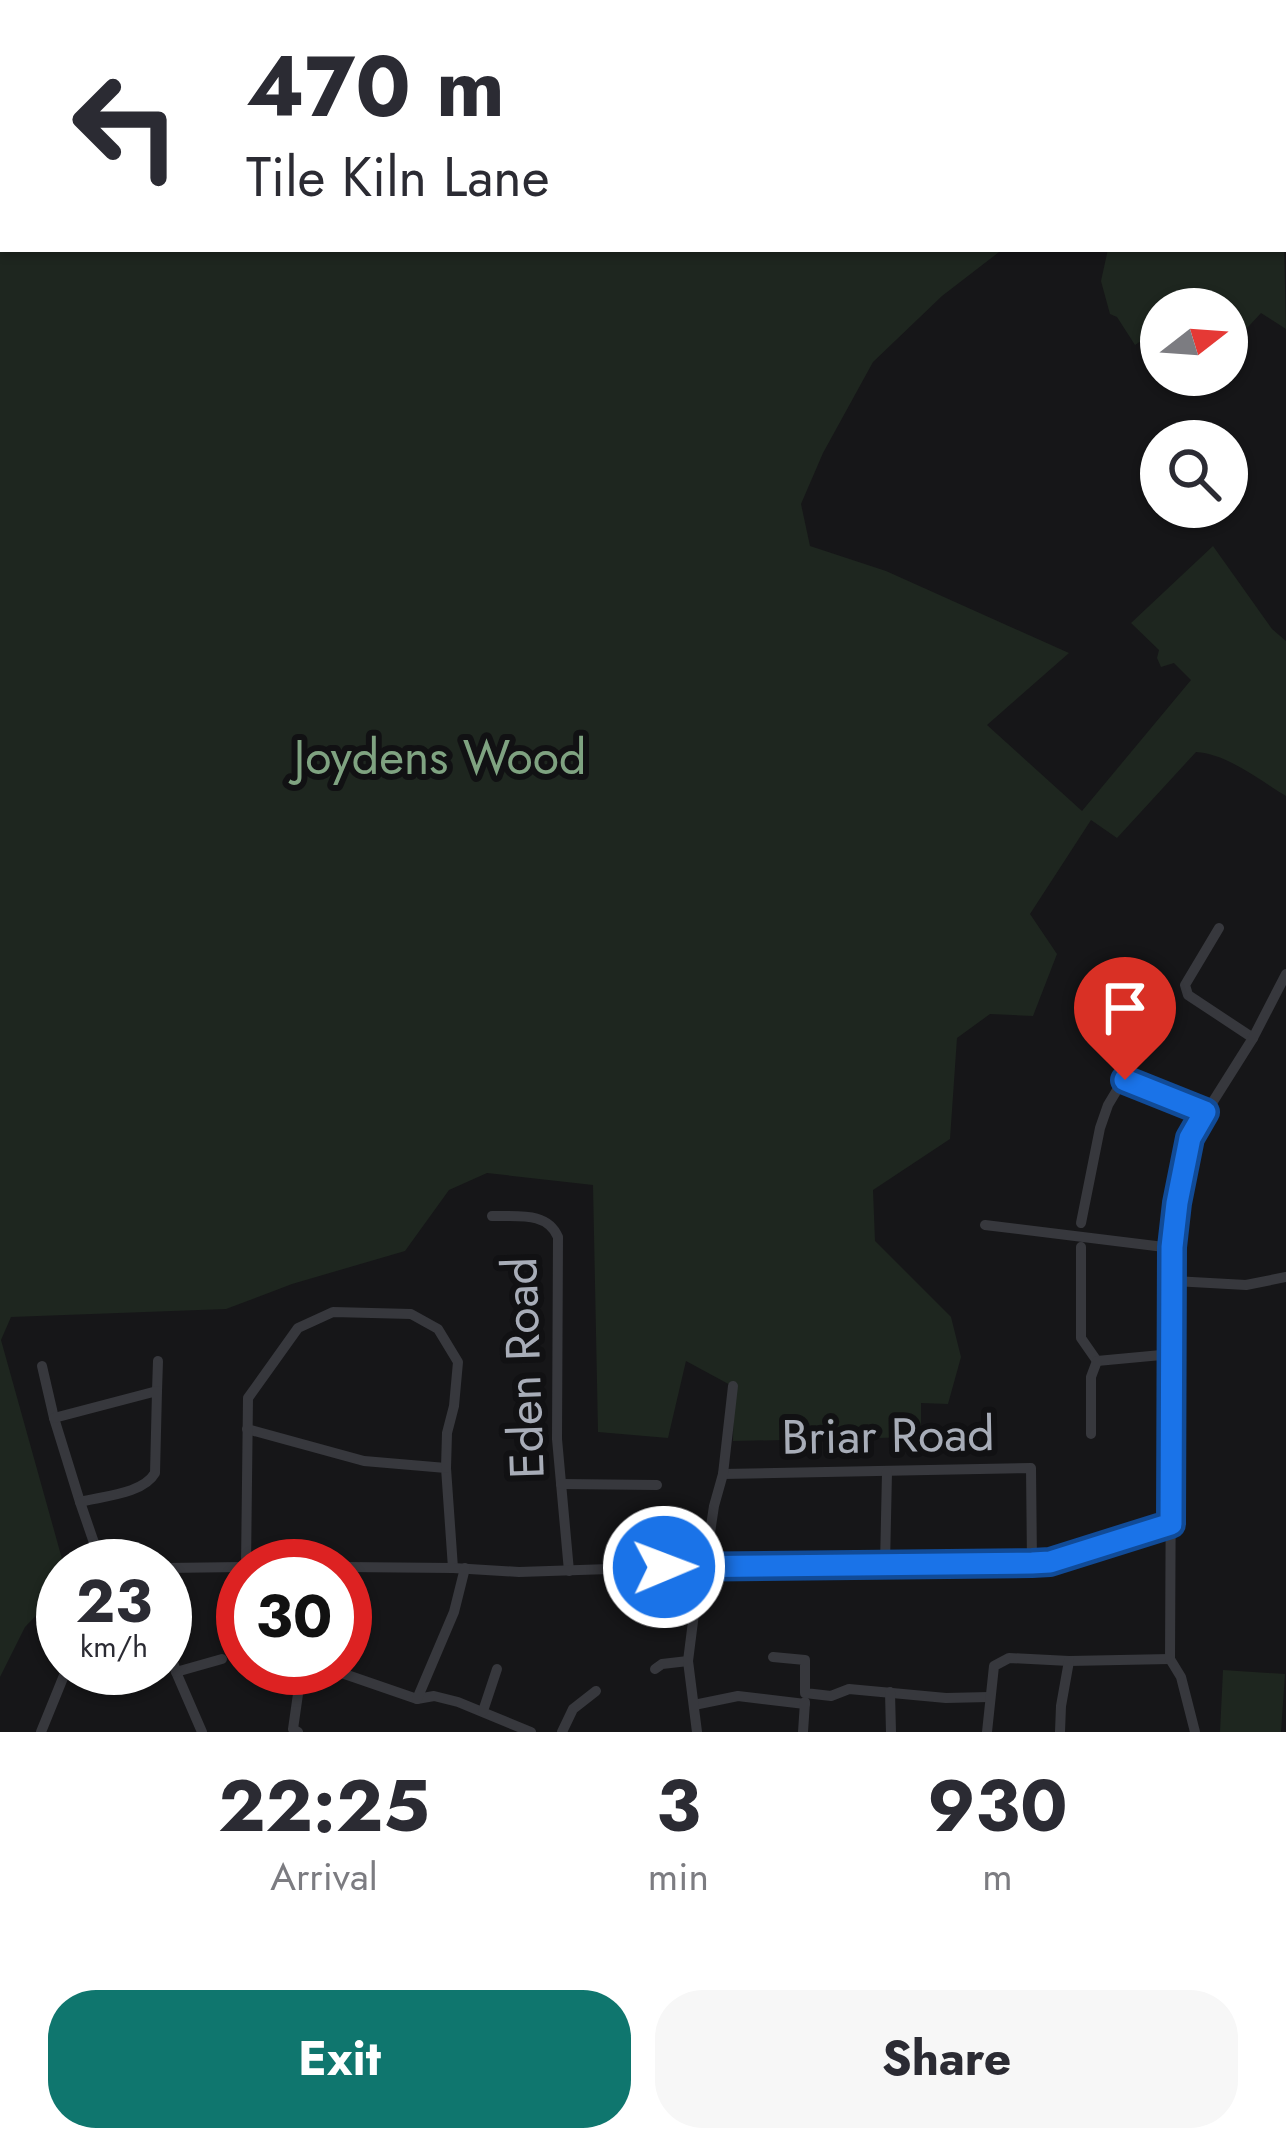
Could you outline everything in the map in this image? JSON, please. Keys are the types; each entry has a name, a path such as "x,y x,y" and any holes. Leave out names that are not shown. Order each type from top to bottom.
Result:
{"street":[{"path":"1219,928 1185,985 1188,995 1253,1038"},
{"path":"1195,1732 1180,1677 1170,1659 1172,1247 1177,1203 1190,1138 1253,1038 1286,974"},
{"path":"1081,1223 1108,1106 1150,1035"},
{"path":"1125,1080 1205,1112"},
{"name":"Eden Road","path":"492,1216 540,1218 552,1225 557,1237 557,1439 569,1571"},
{"path":"985,1225 1172,1247"},
{"path":"1082,1247 1081,1338 1097,1360"},
{"path":"1174,1281 1246,1285 1286,1276"},
{"path":"245,1539 248,1398 298,1328 333,1312 411,1314 438,1329 458,1362 446,1468 459,1568 454,1612 416,1699"},
{"path":"1097,1360 1172,1354"},
{"path":"1091,1434 1091,1377 1097,1360"},
{"path":"80,1502 152,1479 158,1361"},
{"path":"42,1366 93,1539"},
{"path":"697,1732 688,1660 723,1474 734,1387"},
{"path":"54,1418 157,1391"},
{"path":"247,1429 364,1461 446,1468"},
{"name":"Briar Road","path":"723,1474 1031,1468 1032,1563"},
{"path":"885,1565 886,1472"},
{"path":"561,1484 657,1485"},
{"path":"372,1568 518,1572 1032,1563 1050,1562 1171,1524"},
{"path":"773,1657 805,1660 803,1732"},
{"path":"987,1732 994,1666 1009,1658 1170,1659"},
{"path":"655,1669 688,1660"},
{"path":"1060,1732 1069,1661"},
{"path":"483,1711 497,1669"},
{"path":"372,1684 416,1699 434,1696 531,1732"},
{"path":"694,1705 738,1696 805,1699 850,1689 989,1697"},
{"path":"562,1732 573,1709 596,1691"},
{"path":"890,1692 890,1732"},
{"path":"42,1732 56,1695"},
{"path":"186,1695 202,1732"},
{"path":"298,1732 293,1729 299,1695"}],"green space":[{"name":"Joydens Wood","path":"0,252 999,252 942,296 873,362 801,504 810,546 886,571 1069,653 987,725 1082,811 1191,680 1174,663 1161,667 1159,650 1131,623 1213,546 1272,629 1286,641 1286,796 1231,763 1196,752 1117,838 1091,820 1030,914 1057,954 1033,1016 990,1014 957,1038 950,1139 873,1190 875,1241 951,1317 961,1357 948,1404 921,1403 921,1437 733,1441 734,1387 686,1361 668,1438 598,1432 593,1185 487,1173 449,1190 405,1251 226,1309 11,1317 1,1340 56,1539 36,1539 36,1616 25,1627 0,1677"},
{"path":"1107,252 1284,252 1286,329 1261,313 1248,327 1248,288 1140,288 1140,342 1135,345 1110,314 1101,281"},
{"path":"1223,1670 1285,1674 1281,1732 1220,1732"}],"route":[{"path":"664,1567 1050,1562 1171,1524 1172,1247 1190,1138 1205,1112 1125,1080"}]}
